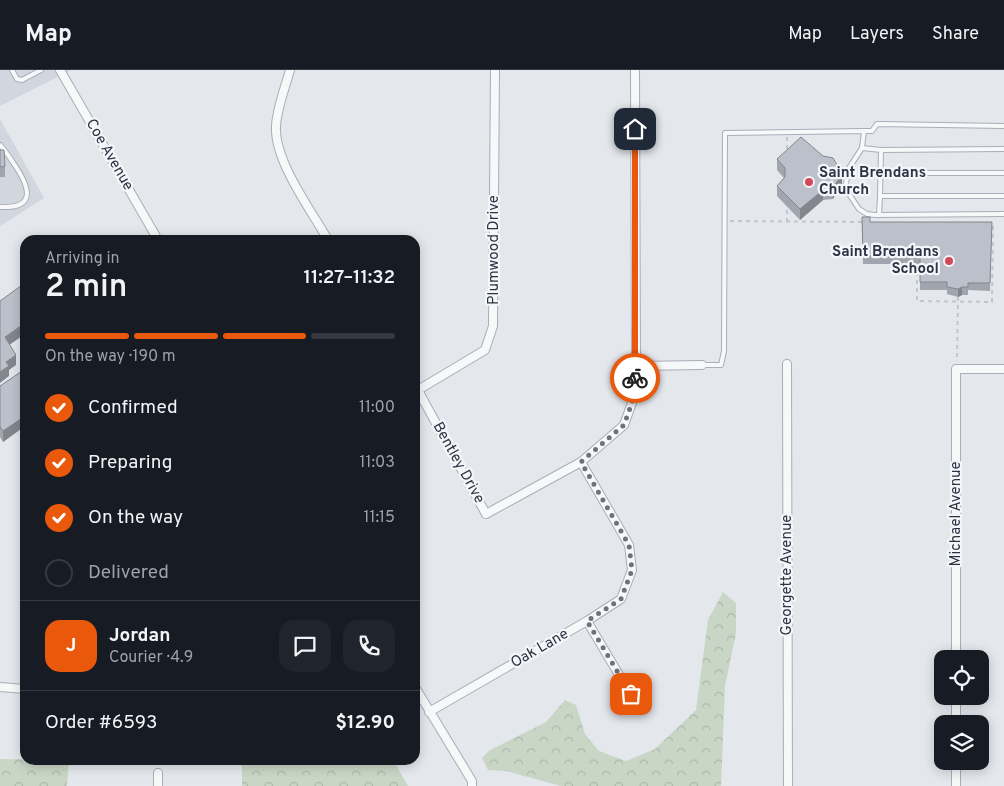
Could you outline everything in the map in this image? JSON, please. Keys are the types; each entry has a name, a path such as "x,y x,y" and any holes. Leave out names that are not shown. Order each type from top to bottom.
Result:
{"street":[{"name":"Coe Avenue","path":"60,70 155,235"},
{"path":"290,70 276,126 279,150 289,174 325,235"},
{"name":"Plumwood Drive","path":"420,386 485,350 494,326 496,70"},
{"path":"581,462 624,425 634,397 636,366 635,70"},
{"name":"Georgette Avenue","path":"787,364 788,786"},
{"path":"636,366 702,365"},
{"name":"Michael Avenue","path":"956,650 956,369 1004,369"},
{"name":"Bentley Drive","path":"420,395 486,514 581,462"},
{"name":"Oak Lane","path":"429,712 587,621 621,599 632,570 629,545 581,462"},
{"path":"587,621 631,694"},
{"path":"0,687 20,688"},
{"path":"420,696 472,781 472,786"},
{"path":"956,770 956,786"},
{"path":"158,773 158,786"}],"lane":[{"path":"12,70 17,79 22,80 41,70"},
{"path":"702,365 721,365 724,350 725,133 872,131 877,124 1004,126"},
{"path":"864,131 862,148 849,168 846,183 848,194 859,209 867,214 1004,214"},
{"path":"0,145 23,178 28,192 26,198 21,203 12,207 0,207"},
{"path":"862,148 881,150 1004,149"},
{"path":"879,215 881,150"},
{"path":"881,173 1004,173"},
{"path":"880,196 1004,196"}],"path":[{"path":"787,132 787,150"},
{"path":"787,207 787,222"},
{"path":"725,221 869,222"},
{"path":"917,264 917,301 992,302 993,224"},
{"path":"957,357 958,297"}],"shaded area":[{"path":"0,70 71,70 0,106"},
{"path":"0,119 44,198 0,226"}],"green space":[{"path":"723,592 736,603 736,633 725,686 721,786 561,786 506,771 488,770 482,758 490,750 546,722 565,700 576,705 585,734 599,751 626,761 655,749 696,710 708,620"},
{"path":"0,759 20,759 20,765 69,765 67,786 0,786"},
{"path":"242,765 396,765 408,786 242,786"}],"building":[{"path":"801,137 823,156 833,158 842,173 833,189 823,190 800,209 777,186 785,177 785,168 777,159"},
{"path":"0,150 4,150 5,166 0,167"},
{"path":"862,217 870,217 870,222 992,222 990,283 968,283 968,287 958,289 947,287 947,282 920,282 920,256 863,256"},
{"path":"20,287 20,326 5,337 16,355 6,362 9,366 0,372 0,301"},
{"path":"20,372 20,419 3,431 0,427 0,386"}],"way so far":[{"path":"631,694 587,621 621,599 632,570 629,545 581,462 624,425 634,397 635,378"}],"place":[{"name":"Saint Brendans Church","path":"809,182"},
{"name":"Saint Brendans School","path":"949,261"}],"route":[{"path":"635,129 635,378"}]}
